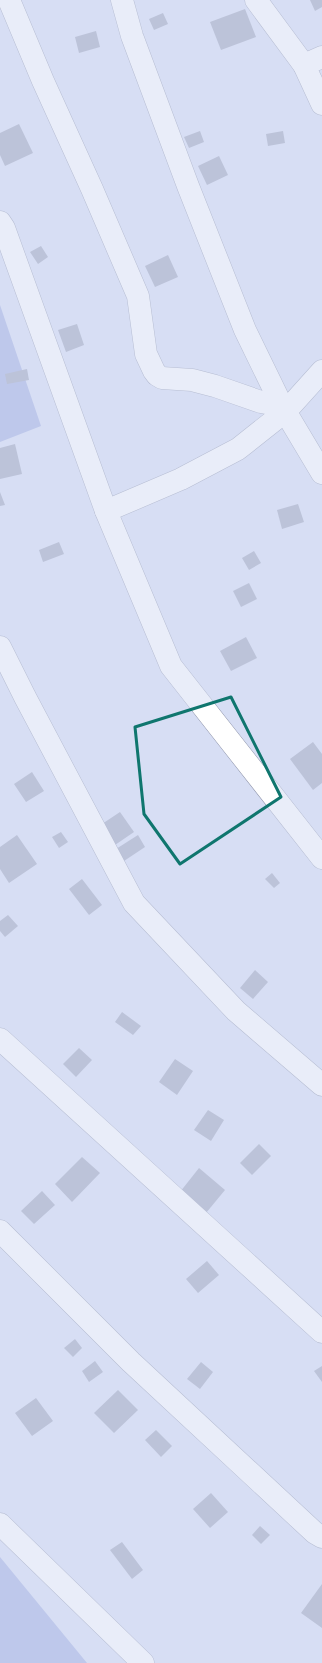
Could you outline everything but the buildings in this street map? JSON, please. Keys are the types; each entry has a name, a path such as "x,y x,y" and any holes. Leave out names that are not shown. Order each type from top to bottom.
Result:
{"street":[{"path":"9,0 138,296 146,354 154,371 162,378 192,380 284,408"},
{"path":"122,0 135,43 245,330 284,408 322,473"},
{"path":"256,0 313,61 322,104"},
{"path":"1,227 106,510 171,666 322,858"},
{"path":"106,510 181,479 238,449 319,376 322,371"},
{"path":"0,647 134,903 236,1010 322,1085"},
{"path":"0,1039 322,1332"},
{"path":"0,1231 131,1362 315,1533 322,1537"},
{"path":"0,1524 143,1663"}],"highlighted area":[{"path":"231,697 281,797 180,864 144,814 135,727"}],"shaded area":[{"path":"0,305 41,426 0,442"},
{"path":"0,1557 87,1663 0,1663"}]}
